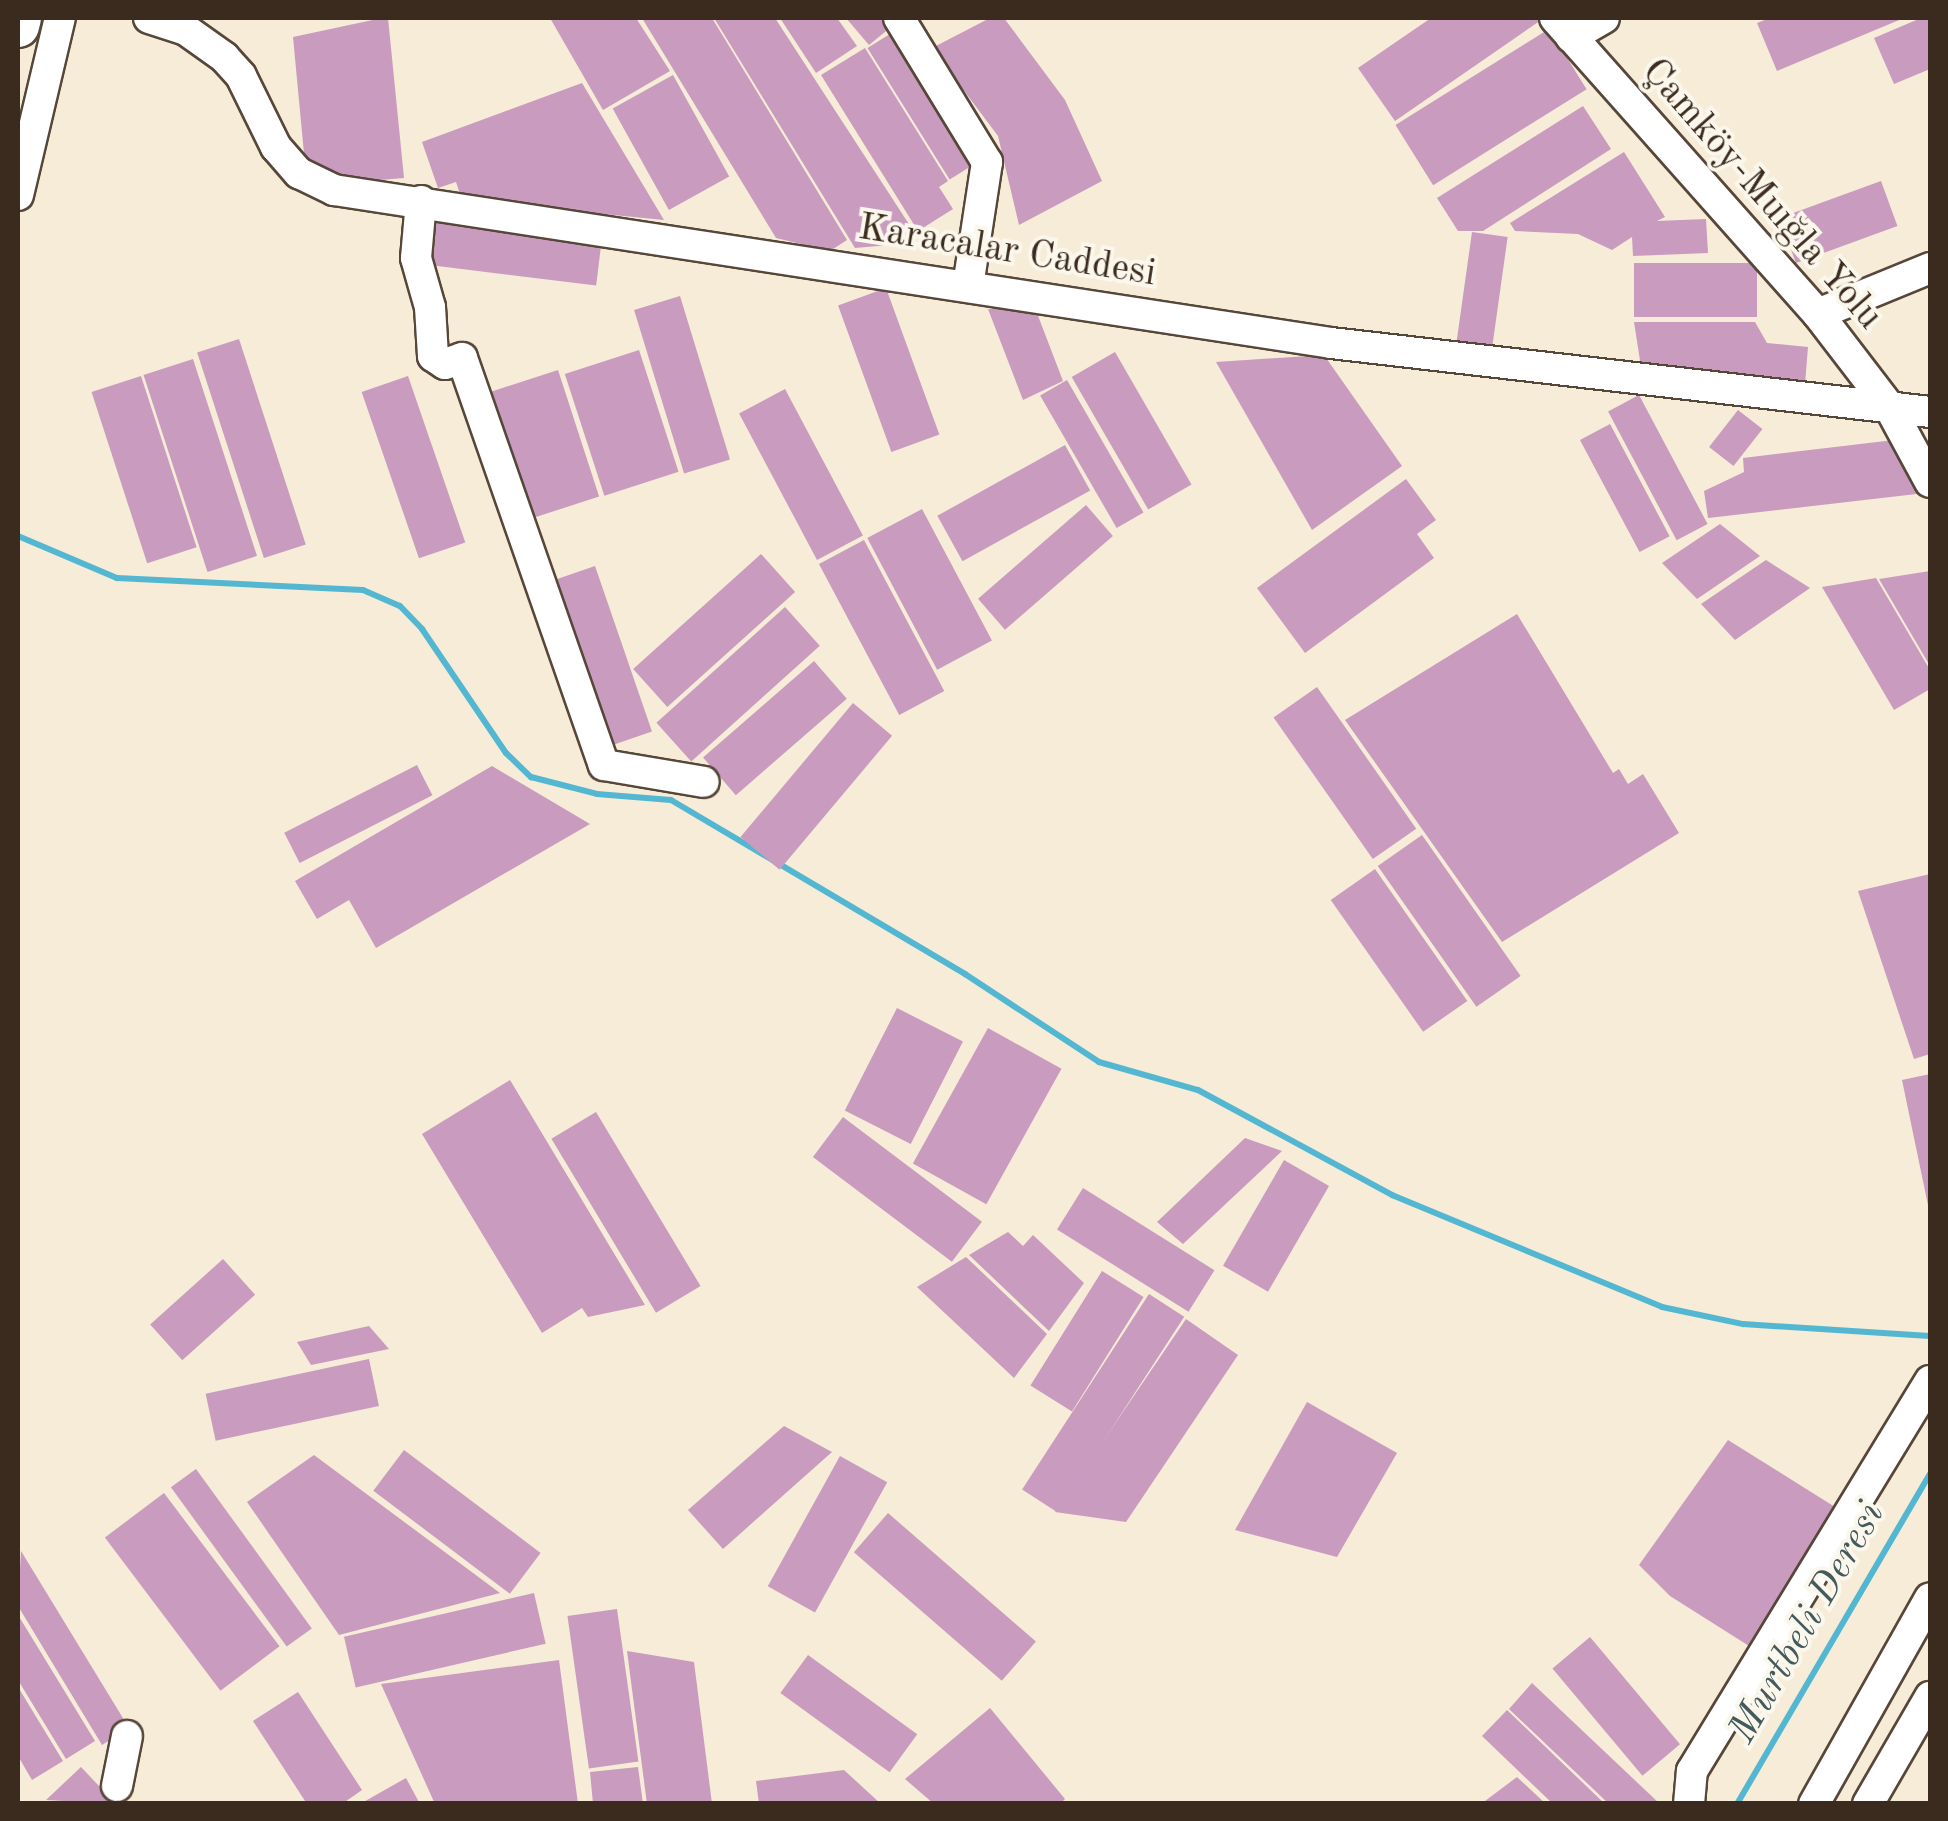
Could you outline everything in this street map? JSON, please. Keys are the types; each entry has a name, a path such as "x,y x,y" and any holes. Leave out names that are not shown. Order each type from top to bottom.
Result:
{"highway":[{"path":"18,26 20,18"}],"street":[{"path":"18,195 60,18"},
{"name":"Karacalar Caddesi","path":"149,18 186,30 224,57 299,173 334,190 1331,342 1930,412"},
{"path":"899,18 988,162 968,286"},
{"path":"1563,27 1604,18"},
{"name":"Çamköy-Muığla Yolu","path":"1563,27 1818,314 1890,408 1930,482"},
{"path":"421,201 416,258 430,307 433,356 445,364 462,358 604,766 704,782"},
{"path":"1818,314 1930,268"},
{"path":"1689,1804 1692,1771 1930,1380"},
{"path":"1814,1804 1930,1598"},
{"path":"1868,1804 1930,1698"},
{"path":"117,1786 127,1736"}],"building":[{"path":"388,18 404,178 356,182 305,164 293,37"},
{"path":"550,18 636,18 670,71 603,110"},
{"path":"642,18 712,18 847,240 830,251 776,238"},
{"path":"714,18 775,18 916,235 901,244 855,248"},
{"path":"780,18 837,18 857,46 816,73"},
{"path":"846,18 892,18 896,23 869,45"},
{"path":"990,18 1004,18 1065,100 1102,181 1019,225 998,136 932,48"},
{"path":"1431,18 1544,18 1395,121 1358,68"},
{"path":"1770,18 1904,18 1777,71 1757,23"},
{"path":"1921,18 1930,18 1930,69 1894,84 1874,38"},
{"path":"898,29 980,160 950,180 867,48"},
{"path":"1549,29 1587,89 1433,185 1396,125"},
{"path":"865,48 948,181 939,187 953,209 918,231 821,75"},
{"path":"673,75 729,176 669,210 613,108"},
{"path":"582,83 664,220 462,200 456,182 438,188 422,142"},
{"path":"1583,106 1611,149 1483,231 1458,231 1437,198"},
{"path":"1624,152 1665,217 1657,221 1706,219 1708,253 1633,256 1632,237 1612,250 1578,234 1515,231 1510,223"},
{"path":"1881,181 1897,226 1796,263 1780,218"},
{"path":"432,211 603,232 596,286 425,265"},
{"path":"1472,232 1508,237 1492,346 1457,341"},
{"path":"1634,263 1757,263 1757,317 1634,317"},
{"path":"886,288 939,435 891,452 838,305"},
{"path":"680,296 730,460 684,474 634,310"},
{"path":"1035,308 1063,381 1023,400 988,309"},
{"path":"1634,322 1755,322 1767,343 1808,347 1805,384 1641,367"},
{"path":"239,339 306,544 264,558 197,353"},
{"path":"639,350 679,472 604,496 565,374"},
{"path":"1115,352 1192,485 1148,510 1072,377"},
{"path":"1324,355 1402,466 1312,530 1216,362"},
{"path":"193,359 257,556 208,572 144,375"},
{"path":"558,370 599,496 526,520 485,394"},
{"path":"141,376 197,547 147,563 92,392"},
{"path":"408,376 465,542 419,558 362,392"},
{"path":"1067,380 1144,513 1117,528 1040,396"},
{"path":"785,389 863,536 817,560 739,413"},
{"path":"1639,395 1708,524 1677,540 1608,411"},
{"path":"1738,410 1762,429 1733,466 1709,447"},
{"path":"1610,424 1670,536 1640,552 1580,440"},
{"path":"1894,440 1925,493 1708,518 1704,491 1744,472 1743,458"},
{"path":"1065,445 1090,490 963,561 937,516"},
{"path":"1406,479 1436,520 1417,534 1434,558 1305,653 1257,588"},
{"path":"1086,505 1113,536 1005,630 978,599"},
{"path":"922,509 992,641 937,670 867,538"},
{"path":"1720,524 1760,556 1697,599 1662,563"},
{"path":"864,540 944,691 899,715 819,564"},
{"path":"761,554 795,592 667,707 633,669"},
{"path":"1766,560 1810,588 1735,640 1701,604"},
{"path":"595,566 652,731 605,748 548,582"},
{"path":"1930,571 1930,666 1879,579"},
{"path":"1876,578 1930,670 1930,689 1894,710 1822,587"},
{"path":"785,607 820,646 691,761 656,723"},
{"path":"1517,614 1613,773 1619,769 1628,784 1643,774 1679,833 1502,942 1345,720"},
{"path":"814,661 847,699 736,795 703,757"},
{"path":"1317,687 1416,829 1373,859 1274,717"},
{"path":"853,703 892,736 780,870 741,837"},
{"path":"417,765 432,795 300,863 284,833"},
{"path":"492,766 590,824 376,948 349,900 317,919 295,881"},
{"path":"1422,835 1521,976 1476,1007 1378,866"},
{"path":"1375,869 1467,1001 1423,1032 1331,900"},
{"path":"1930,874 1930,1054 1914,1059 1858,891"},
{"path":"897,1008 963,1042 911,1144 845,1110"},
{"path":"988,1028 1061,1069 986,1204 913,1164"},
{"path":"1930,1074 1930,1210 1929,1210 1902,1080"},
{"path":"510,1080 645,1305 588,1317 582,1308 542,1333 422,1134"},
{"path":"596,1112 701,1286 656,1313 551,1139"},
{"path":"843,1117 982,1222 952,1262 813,1157"},
{"path":"1245,1138 1282,1151 1183,1244 1157,1222"},
{"path":"1284,1160 1329,1186 1268,1292 1223,1266"},
{"path":"1083,1188 1214,1270 1188,1312 1057,1230"},
{"path":"1008,1232 1023,1246 1033,1235 1084,1283 1049,1331 969,1255"},
{"path":"966,1257 1047,1334 1014,1378 917,1287"},
{"path":"223,1259 255,1295 182,1360 150,1325"},
{"path":"1102,1271 1144,1297 1072,1411 1030,1385"},
{"path":"1149,1294 1184,1317 1057,1512 1022,1489"},
{"path":"1186,1319 1238,1355 1126,1522 1055,1512"},
{"path":"369,1326 389,1349 311,1365 297,1342"},
{"path":"369,1359 379,1406 216,1441 206,1394"},
{"path":"1307,1402 1397,1453 1337,1557 1235,1530"},
{"path":"784,1426 832,1452 723,1549 688,1510"},
{"path":"1728,1440 1843,1512 1757,1651 1670,1596 1639,1565"},
{"path":"404,1450 541,1553 510,1594 373,1491"},
{"path":"314,1455 500,1593 339,1635 247,1502"},
{"path":"840,1456 887,1482 815,1612 768,1586"},
{"path":"196,1469 312,1628 287,1647 171,1487"},
{"path":"164,1493 280,1646 220,1691 105,1538"},
{"path":"888,1513 1036,1642 1002,1681 854,1552"},
{"path":"21,1551 129,1728 102,1745 18,1606"},
{"path":"534,1593 546,1644 356,1688 344,1637"},
{"path":"617,1609 638,1762 589,1768 567,1616"},
{"path":"18,1615 95,1741 66,1759 18,1680"},
{"path":"1590,1637 1680,1744 1642,1776 1552,1668"},
{"path":"627,1651 694,1662 712,1804 647,1804"},
{"path":"808,1655 917,1734 890,1772 780,1693"},
{"path":"559,1660 578,1804 435,1804 381,1684"},
{"path":"1532,1683 1660,1804 1609,1804 1509,1709"},
{"path":"18,1687 63,1761 32,1780 18,1756"},
{"path":"298,1692 362,1790 342,1804 307,1804 253,1721"},
{"path":"990,1708 1065,1799 1060,1804 934,1804 905,1779"},
{"path":"1507,1710 1605,1804 1553,1804 1482,1736"},
{"path":"81,1767 116,1804 46,1800"},
{"path":"638,1767 643,1804 593,1804 590,1772"},
{"path":"844,1770 881,1804 759,1804 756,1781"},
{"path":"1517,1777 1546,1804 1481,1804"},
{"path":"406,1778 420,1804 360,1804"}],"waterway":[{"path":"18,536 117,578 363,590 400,606 422,629 506,753 531,777 597,794 671,800 965,974 1099,1062 1198,1090 1392,1195 1662,1307 1743,1324 1930,1336"},
{"name":"Murtbeli Deresi","path":"1737,1804 1930,1474"}]}
